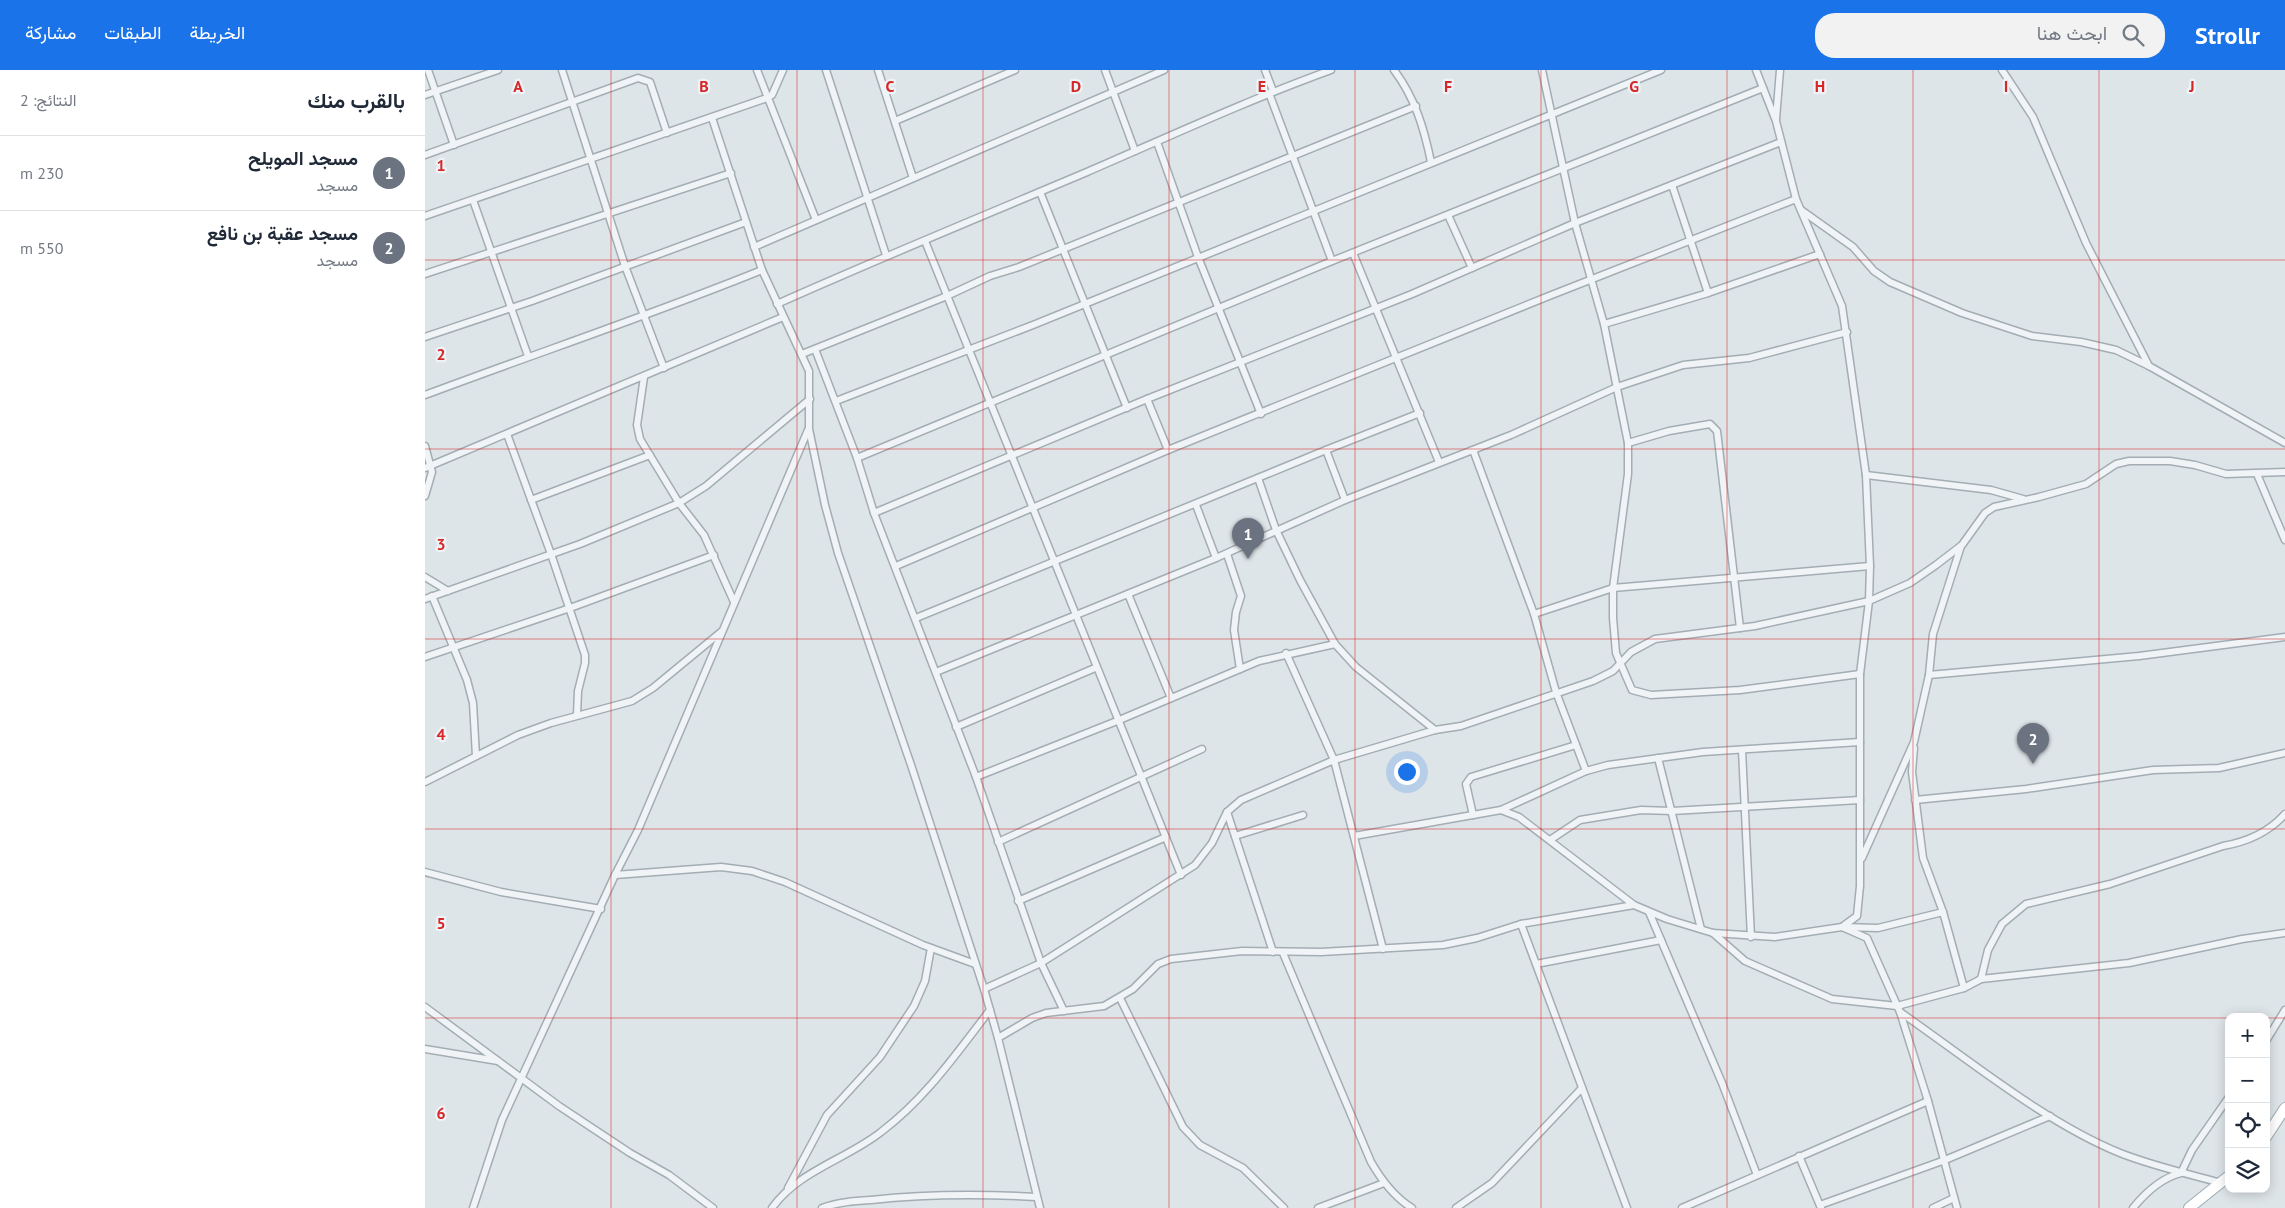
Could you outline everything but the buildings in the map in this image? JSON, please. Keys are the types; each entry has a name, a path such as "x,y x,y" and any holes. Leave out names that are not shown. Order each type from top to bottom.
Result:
{"main road":[{"path":"2270,1131 2285,1108"},
{"path":"2189,1208 2225,1179"}],"street":[{"path":"428,70 454,145"},
{"path":"425,95 497,70"},
{"path":"562,70 625,266 664,368"},
{"path":"757,70 816,220"},
{"path":"425,216 767,98 772,95 783,70"},
{"path":"826,70 886,255"},
{"path":"878,70 913,178"},
{"path":"895,121 1015,70"},
{"path":"1105,70 1135,151"},
{"path":"754,246 1165,70"},
{"path":"1265,70 1293,157 1331,261"},
{"path":"777,304 886,255 925,241 1271,92 1331,70"},
{"path":"1394,70 1416,106 1425,133 1431,162"},
{"path":"1542,70 1575,223 1604,324 1628,443 1628,474 1613,588 1615,642 1620,664 1632,690 1651,695 1740,690 1860,674"},
{"path":"836,401 970,349 1661,70"},
{"path":"1757,70 1776,121 1795,199 1837,292 1847,332 1867,475 1870,566 1869,601 1860,674 1860,862 1857,916 1842,927"},
{"path":"1776,121 1780,70"},
{"path":"2002,70 2033,117 2086,243 2149,366"},
{"path":"425,154 639,78 646,79 651,86 667,133"},
{"path":"857,458 1105,354 1220,309 1331,261 1563,170 1763,88"},
{"path":"802,354 947,296 990,276 1015,269 1416,106"},
{"path":"712,118 762,270 809,370 809,429 825,505 838,553 911,765 984,989 999,1038 1040,1208"},
{"path":"1157,142 1198,257 1242,361 1261,414"},
{"path":"874,513 1147,399 1472,268 1575,223 1781,142"},
{"path":"425,274 492,254 731,173"},
{"path":"1672,185 1708,293"},
{"path":"1040,192 1127,408"},
{"path":"896,566 1168,450 1795,199"},
{"path":"473,200 528,356"},
{"path":"1800,209 1853,247 1874,271 1907,290 2031,336 2099,345 2116,350 2149,366 2285,443"},
{"path":"1448,215 1472,268"},
{"path":"425,337 511,308 746,222"},
{"path":"925,241 970,349 1095,668 1181,875"},
{"path":"1353,253 1439,462"},
{"path":"1604,324 1708,293 1820,254"},
{"path":"425,395 528,356 643,316 762,270"},
{"path":"428,466 644,377 783,317"},
{"path":"936,672 1227,554 1345,500 1511,435 1617,387 1683,365 1749,358 1847,332"},
{"path":"815,349 857,458 874,513 976,777 1041,963 1064,1011"},
{"path":"644,377 638,431 679,503 701,530 734,602"},
{"path":"476,756 471,692 454,648 428,598 551,554 679,503 706,486 810,399"},
{"path":"1147,399 1168,450"},
{"path":"916,618 1420,413"},
{"path":"1628,443 1669,431 1710,424 1715,426 1740,628"},
{"path":"473,1208 502,1120 601,909 615,875 653,798 734,602 809,429"},
{"path":"507,434 579,635 585,663 578,691 577,715"},
{"path":"425,446 432,477 425,496"},
{"path":"1326,450 1345,500"},
{"path":"1473,450 1534,614 1557,692 1586,771"},
{"path":"531,500 650,455"},
{"path":"984,989 1041,963 1195,865 1205,854 1227,812 1241,800 1334,760 1435,730 1461,726 1606,675 1631,652 1655,639 1740,628 1842,609 1869,601 1910,583 1961,545 1985,514 1994,506 2026,500 2086,484 2117,464 2129,461 2170,461 2195,465 2226,474 2285,472"},
{"path":"2257,474 2285,540"},
{"path":"1867,475 1991,490 2026,500"},
{"path":"1258,478 1276,530 1300,580 1335,644 1356,667 1435,730"},
{"path":"1196,504 1217,558"},
{"path":"1961,545 1933,634 1929,674 1914,742 1912,772 1923,858 1943,912 1964,988"},
{"path":"1227,554 1241,596 1235,612 1234,630 1240,669"},
{"path":"425,657 570,608 714,555"},
{"path":"1534,614 1613,588 1870,566"},
{"path":"425,577 448,591"},
{"path":"1128,594 1171,698"},
{"path":"425,782 518,735 577,715 621,705 643,695 724,630"},
{"path":"1929,674 2139,656 2285,637"},
{"path":"976,777 1117,721 1240,669 1286,653 1335,644"},
{"path":"1286,653 1334,760 1383,949"},
{"path":"956,726 1095,668"},
{"path":"1354,836 1501,810 1586,771 1608,765 1741,750 1860,742"},
{"path":"1860,862 1914,742"},
{"path":"1473,815 1466,784 1471,778 1576,745"},
{"path":"999,842 1202,750"},
{"path":"1741,750 1751,937"},
{"path":"1915,800 2026,789 2153,770 2219,768 2285,754"},
{"path":"1658,758 1701,929"},
{"path":"1549,840 1580,820 1641,810 1672,811 1860,800"},
{"path":"1501,810 1519,816 1634,905 1649,912 1713,933 1775,938 1842,927 1878,928 1943,912"},
{"path":"1227,812 1273,952"},
{"path":"1981,979 1988,950 2002,924 2026,904 2110,884 2180,860 2240,843 2277,822 2285,814"},
{"path":"1235,836 1303,815"},
{"path":"1018,901 1166,837"},
{"path":"615,875 645,871 721,867 752,871 785,882 931,948 975,964"},
{"path":"425,872 501,892 601,909"},
{"path":"999,1038 1032,1018 1064,1011 1104,1006 1133,989 1157,964 1171,959 1242,950 1283,953 1443,946 1477,938 1521,924 1634,905"},
{"path":"1649,912 1722,1082 1757,1175"},
{"path":"1521,924 1626,1208"},
{"path":"1842,927 1867,938 1899,1009 1928,1101 1957,1208"},
{"path":"1713,933 1745,961 1833,999 1899,1009 1964,988 1981,979 2129,963 2242,939 2285,933"},
{"path":"1536,964 1661,940"},
{"path":"772,1208 787,1191 827,1115 880,1056 914,1006 925,981 931,948"},
{"path":"1283,953 1371,1162 1395,1196 1412,1208"},
{"path":"1120,998 1183,1126 1200,1144 1243,1168 1284,1208"},
{"path":"425,1007 521,1078 631,1153 669,1175 713,1208"},
{"path":"1899,1009 2051,1116 2119,1152 2181,1173 2225,1179"},
{"path":"787,1191 879,1134 905,1113 933,1084 990,1010"},
{"path":"2270,1034 2285,1010"},
{"path":"425,1049 499,1062"},
{"path":"1456,1208 1492,1183 1581,1088"},
{"path":"1681,1208 1928,1101"},
{"path":"2181,1173 2192,1150 2225,1103"},
{"path":"1799,1156 1821,1206 1945,1160 2051,1116"},
{"path":"2133,1208 2156,1185 2169,1176 2181,1173"},
{"path":"1318,1208 1384,1183"},
{"path":"822,1208 845,1202 893,1197 992,1195 1036,1197"},
{"path":"1933,1208 1954,1198"}],"place":[{"name":"مسجد المويلح","path":"1248,559"},
{"name":"مسجد عقبة بن نافع","path":"2033,764"}]}
